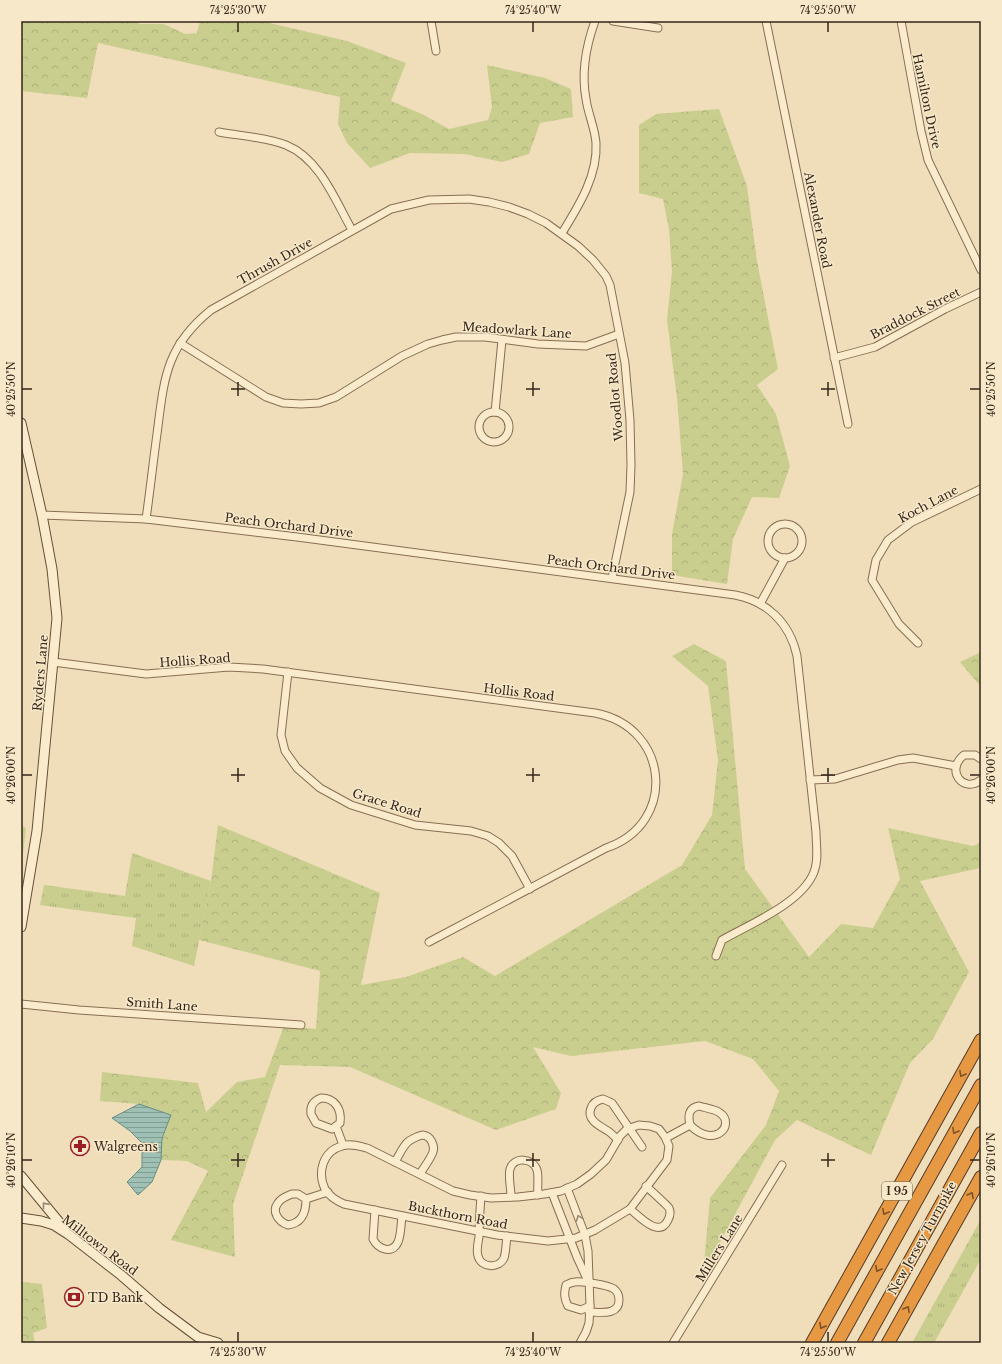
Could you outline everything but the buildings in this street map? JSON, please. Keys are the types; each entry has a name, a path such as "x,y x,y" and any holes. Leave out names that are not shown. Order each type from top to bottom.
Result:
{"highway":[{"name":"I 95","path":"812,1343 981,1040"},
{"name":"New Jersey Turnpike","path":"837,1343 981,1085"},
{"name":"New Jersey Turnpike","path":"864,1343 981,1133"},
{"name":"New Jersey Turnpike","path":"888,1343 981,1177"}],"main road":[{"name":"Ryders Lane","path":"21,423 42,515 52,569 57,618 37,831 21,927"},
{"path":"21,1176 68,1234"},
{"name":"Milltown Road","path":"21,1218 41,1221 54,1225 121,1275 159,1308 198,1337 218,1343"}],"street":[{"path":"431,21 436,51"},
{"path":"562,233 580,204 595,161 596,144 586,98 584,80 588,42 595,21"},
{"path":"613,21 658,28"},
{"name":"Alexander Road","path":"766,21 848,424"},
{"name":"Hamilton Drive","path":"900,21 928,160 981,270"},
{"path":"220,132 279,143 300,153 318,170 352,230"},
{"name":"Thrush Drive","path":"146,519 164,381 172,357 180,343 193,326 211,310 391,209 429,200 470,199 489,202 509,207 540,220 562,233"},
{"name":"Woodlot Road","path":"562,233 583,251 606,276 610,285 625,363 630,420 630,492 612,578"},
{"name":"Braddock Street","path":"834,358 875,346 981,292"},
{"name":"Meadowlark Lane","path":"180,343 266,397 284,403 301,404 319,402 336,397 402,356 428,344 456,337 470,336 538,344 586,346 619,334"},
{"path":"495,412 502,340"},
{"path":"495,412 502,414 509,425 507,434 503,439 494,442 485,439 480,432 479,427 483,417 486,414 495,412"},
{"name":"Koch Lane","path":"918,643 900,624 872,580 876,560 888,540 912,522 981,489"},
{"name":"Peach Orchard Drive","path":"42,515 146,519 297,537 735,594 750,598 770,610 781,621 790,634 795,648 810,780 817,860 814,872 800,893 787,904 722,940 716,956"},
{"path":"760,604 785,558 796,555 802,546 803,541 796,527 785,524 780,525 771,531 768,541 772,553 785,558"},
{"name":"Hollis Road","path":"53,662 146,674 230,667 288,672 596,713 617,719 634,732 648,749 655,769 656,784 654,798 646,818 632,835 620,843 606,848 429,942"},
{"name":"Grace Road","path":"288,672 281,735 285,750 297,768 320,788 351,805 415,825 471,831 488,836 499,843 512,856 530,889"},
{"path":"981,759 975,755 964,755 959,759 956,766 956,774 962,781 972,784 981,780"},
{"path":"810,780 835,779 898,760 913,758 956,766"},
{"name":"Smith Lane","path":"21,1004 78,1010 301,1025"},
{"path":"326,1098 335,1103 340,1112 340,1123 336,1126 332,1129 326,1128 313,1120 310,1110 316,1100 326,1098"},
{"path":"618,1140 610,1132 594,1122 591,1118 590,1112 594,1102 603,1099 612,1103 642,1147"},
{"path":"699,1106 720,1112 725,1122 722,1132 712,1136 707,1136 690,1125 688,1116 690,1111 694,1107 699,1106"},
{"path":"629,1128 639,1125 650,1126 659,1129 666,1138 690,1125"},
{"path":"306,1198 304,1215 298,1222 288,1225 279,1221 276,1216 276,1207 282,1199 292,1194 298,1194 306,1198 328,1192 325,1189 321,1174 322,1166 326,1157 334,1149 343,1145 336,1126"},
{"name":"Buckthorn Road","path":"343,1145 356,1145 367,1148 453,1191 481,1196 511,1197 552,1193 577,1184 591,1174 606,1160 620,1136 629,1128"},
{"path":"395,1162 408,1141 422,1135 429,1138 434,1148 420,1174"},
{"name":"Buckthorn Road","path":"328,1192 334,1199 344,1204 479,1231 548,1241 570,1239 585,1235 630,1209 667,1160 669,1146 666,1138"},
{"path":"511,1197 510,1169 515,1162 524,1160 530,1161 537,1170 538,1195"},
{"name":"Millers Lane","path":"674,1343 782,1165"},
{"path":"630,1209 652,1226 662,1227 666,1224 670,1214 666,1205 646,1186"},
{"path":"567,1188 585,1235 589,1260 589,1323 580,1343"},
{"path":"552,1193 589,1283"},
{"path":"481,1196 478,1255 484,1264 495,1266 500,1263 503,1259 507,1236"},
{"path":"375,1210 372,1236 375,1244 384,1249 390,1249 398,1242 402,1216"},
{"path":"575,1282 589,1283 613,1288 617,1292 619,1303 614,1310 609,1313 590,1309 581,1310 568,1306 564,1299 563,1293 566,1285 575,1282"}],"green space":[{"path":"21,21 136,21 140,24 164,24 185,34 197,33 200,21 261,21 347,41 406,63 391,101 422,114 449,129 488,120 492,107 487,65 545,78 571,89 573,117 540,123 529,154 502,162 465,154 410,153 370,168 347,143 338,124 340,97 98,43 87,98 21,91"},
{"path":"719,109 747,186 757,261 778,369 757,385 776,414 790,466 779,498 752,497 733,539 727,584 672,575 672,534 683,474 677,398 667,320 672,271 669,229 663,199 639,193 639,125 656,114"},
{"path":"694,644 726,661 745,869 809,957 841,924 873,928 900,879 888,828 973,846 981,842 981,868 920,881 969,972 933,1039 910,1063 871,1155 797,1120 775,1140 703,1274 710,1198 766,1125 779,1091 753,1059 705,1041 571,1056 533,1047 561,1093 556,1109 496,1130 350,1067 280,1065 233,1204 235,1257 171,1240 208,1171 187,1161 161,1160 162,1138 171,1115 139,1104 100,1101 102,1072 198,1083 206,1112 237,1082 265,1077 284,1026 316,1029 320,971 199,940 211,881 218,825 380,893 361,985 406,977 463,957 495,976 682,865 712,815 718,760 708,686 672,656"},
{"path":"981,652 981,687 960,662"},
{"path":"21,825 26,828 21,870"},
{"path":"132,853 211,881 194,966 132,946 136,918 40,905 44,885 125,896"},
{"path":"981,1219 981,1259 934,1343 912,1343"},
{"path":"21,1282 42,1284 47,1328 33,1333 35,1343 22,1343"}],"water":[{"path":"139,1104 171,1115 162,1138 161,1160 152,1182 138,1195 127,1182 142,1167 142,1143 130,1131 112,1118"}],"place":[{"name":"Walgreens","path":"80,1146"},
{"name":"TD Bank","path":"74,1297"}]}
